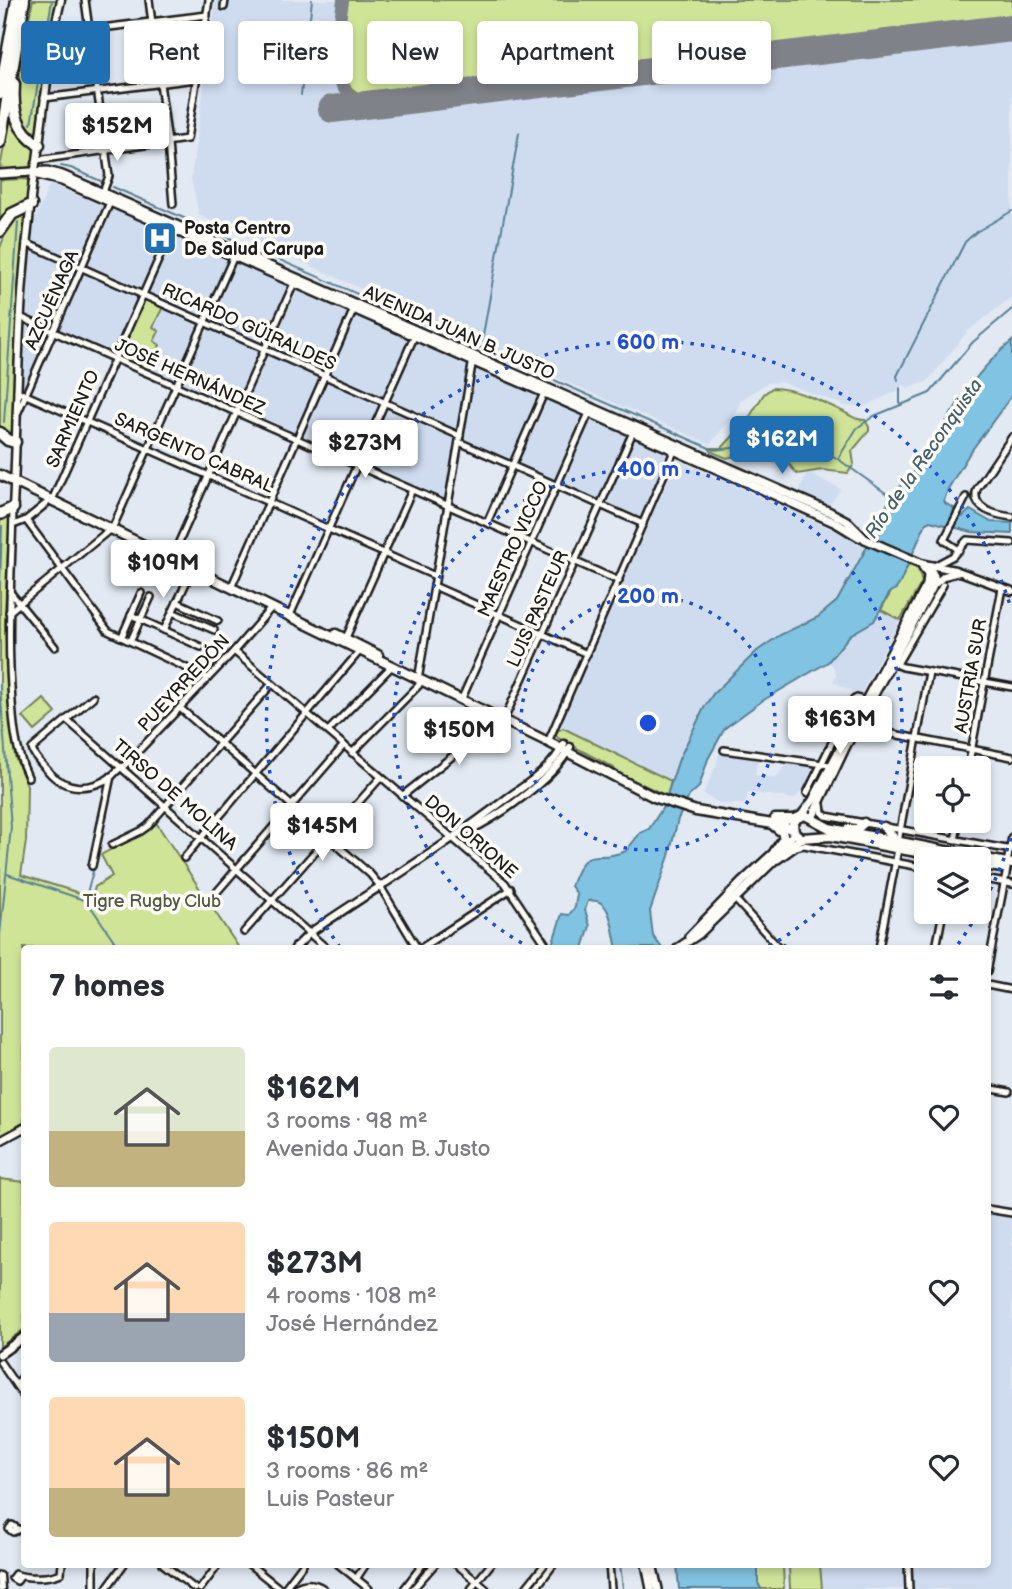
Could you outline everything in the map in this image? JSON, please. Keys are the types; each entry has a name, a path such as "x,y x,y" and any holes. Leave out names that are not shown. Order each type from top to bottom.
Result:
{"highway":[{"path":"0,142 17,0"},
{"path":"0,94 24,0"},
{"path":"0,69 13,36"},
{"path":"13,36 15,113 22,130 39,145"},
{"path":"0,231 12,215 31,205"},
{"path":"0,433 15,442"},
{"path":"0,514 13,508"}],"main road":[{"name":"AVENIDA JUAN B. JUSTO","path":"0,174 53,172 675,449"},
{"name":"AVENIDA JUAN B. JUSTO","path":"111,199 414,337 473,359 633,432 830,512 847,521 865,540 919,563"},
{"path":"0,475 27,485 345,641 359,652 549,739 663,801 784,826 806,840"},
{"path":"806,840 816,829 813,820 827,784 932,588 933,573 919,563"},
{"path":"679,945 794,832 798,818 813,800 826,764 891,662 928,583 926,570 919,563"},
{"path":"272,606 291,613 419,680 463,696 502,717"},
{"path":"713,811 780,820 813,820 823,827 914,849"},
{"path":"765,822 778,828 784,835 783,842 775,851"},
{"path":"844,831 857,830 864,823"},
{"path":"884,827 898,845"},
{"path":"732,896 790,845 831,836 898,845 1010,867"},
{"path":"991,865 1010,867"},
{"path":"0,1355 21,1339"},
{"path":"647,1568 651,1589"},
{"path":"653,1568 658,1589"}],"street":[{"path":"56,21 61,0"},
{"path":"85,0 88,21"},
{"path":"149,0 152,21"},
{"path":"206,21 209,0"},
{"path":"224,7 225,0"},
{"path":"160,21 207,15"},
{"path":"28,777 15,738 9,612 20,317 33,174 46,84"},
{"path":"96,84 108,180 102,195"},
{"path":"44,98 160,84 173,204"},
{"path":"37,159 187,139 195,84"},
{"name":"AZCUÉNAGA","path":"16,415 111,199"},
{"name":"SARMIENTO","path":"13,526 26,520 51,499 172,229"},
{"name":"RICARDO GÜIRALDES","path":"26,243 385,403 512,466 643,524"},
{"path":"9,612 111,528 234,256"},
{"path":"172,558 295,281"},
{"path":"231,586 354,309"},
{"name":"JOSÉ HERNÁNDEZ","path":"20,317 619,581"},
{"path":"291,613 414,337"},
{"path":"352,753 419,680 473,359"},
{"name":"SARGENTO CABRAL","path":"17,391 436,576"},
{"path":"487,523 544,393"},
{"name":"MAESTRO VICCO","path":"463,696 589,413"},
{"name":"LUIS PASTEUR","path":"402,796 507,713 633,432"},
{"path":"1012,437 976,489 975,500 985,509 1012,517"},
{"path":"549,739 675,449"},
{"path":"345,641 412,490"},
{"path":"959,550 944,540 966,498"},
{"path":"26,520 108,631 208,678"},
{"path":"936,565 949,559 968,540 1012,543"},
{"path":"919,563 960,572 1012,592"},
{"path":"164,630 192,568"},
{"path":"932,588 944,576 960,572"},
{"path":"943,584 891,662 929,672 1012,687"},
{"path":"434,586 587,654"},
{"name":"AUSTRIA SUR","path":"971,756 1002,588"},
{"path":"10,592 55,647"},
{"path":"123,634 141,593"},
{"path":"132,638 151,597"},
{"path":"177,601 218,621"},
{"name":"PUEYRREDÓN","path":"67,720 32,748 34,755 54,778 65,785 86,787 111,776 234,651 272,606"},
{"path":"172,612 214,630"},
{"path":"131,615 201,647"},
{"name":"DON ORIONE","path":"234,651 510,889 545,945"},
{"path":"184,858 359,652"},
{"path":"328,732 391,667"},
{"path":"880,945 929,672"},
{"path":"112,845 141,831 271,685"},
{"path":"67,720 93,697"},
{"path":"807,793 826,764 853,700 857,698 864,701"},
{"path":"180,708 370,874 417,945"},
{"name":"TIRSO DE MOLINA","path":"67,720 324,945"},
{"path":"857,727 1012,757"},
{"path":"216,892 344,745"},
{"path":"298,945 311,932 452,838 544,770 566,748"},
{"path":"724,750 826,764"},
{"path":"92,866 111,776"},
{"path":"244,932 380,777"},
{"path":"827,784 821,804 824,815 1011,850"},
{"path":"955,840 956,833"},
{"path":"991,951 1004,883 1010,867 1012,837"},
{"path":"806,840 914,866"},
{"path":"991,880 1012,884"},
{"path":"424,945 510,889"},
{"path":"732,896 777,945"},
{"path":"937,945 941,924"},
{"path":"991,986 1012,990"},
{"path":"991,1089 1009,1092"},
{"path":"0,1141 21,1130"},
{"path":"991,1210 1012,1213"},
{"path":"0,1355 15,1378 16,1385"},
{"path":"0,1362 21,1392"},
{"path":"16,1385 21,1379"},
{"path":"20,1577 55,1576 61,1573 62,1568"},
{"path":"93,1568 94,1589"},
{"path":"106,1589 121,1568"},
{"path":"168,1568 195,1589"},
{"path":"201,1589 216,1568"},
{"path":"254,1568 282,1589 300,1568"},
{"path":"343,1568 369,1589"},
{"path":"356,1579 363,1568"},
{"path":"404,1589 420,1568"},
{"path":"413,1589 431,1568"},
{"path":"461,1568 486,1589"},
{"path":"471,1589 488,1568"},
{"path":"525,1589 542,1568"},
{"path":"535,1589 552,1568"},
{"path":"609,1568 611,1589"},
{"path":"908,1568 909,1589"},
{"path":"0,1576 1,1589"},
{"path":"293,1589 308,1583 317,1584 324,1589"}],"shaded area":[{"path":"216,0 1012,0 1012,297 968,331 927,382 907,388 905,385 899,386 898,391 864,406 846,406 781,382 767,383 741,400 734,416 710,444 559,379 199,215 191,178 204,84 224,84 224,21 213,21"},
{"path":"53,185 667,452 670,457 642,520 457,439 445,502 52,328 24,391 21,388 29,248 34,222 49,186"},
{"path":"677,460 868,545 837,601 818,617 769,642 723,682 704,706 671,781 561,727 560,724"},
{"path":"807,473 841,489 828,507 798,494"},
{"path":"881,610 900,620 860,695 833,682 836,675 833,666 828,662 850,635 874,621"},
{"path":"720,750 758,756 755,775 776,778 787,764 814,770 803,790 794,799 748,792 745,804 721,804 703,794"},
{"path":"991,1214 1012,1218 1012,1589 822,1589 820,1568 991,1568"}],"green space":[{"path":"33,0 59,0 56,21 29,21"},
{"path":"348,0 1012,0 1012,17 771,46 771,21 652,21 652,60 638,62 638,21 477,21 477,81 463,83 463,21 367,21 367,84 455,84 364,95 349,84 353,84 353,21 345,21"},
{"path":"21,66 21,84 46,84 37,137 34,138 25,128 20,113"},
{"path":"13,94 15,117 35,147 33,164 27,169 0,169"},
{"path":"26,179 30,184 28,202 0,233 0,180"},
{"path":"22,212 26,216 14,433 10,438 0,429 0,248 10,222"},
{"path":"142,295 164,305 153,327 159,331 154,341 160,345 148,373 115,359"},
{"path":"772,388 799,393 854,418 865,420 869,431 852,451 854,464 848,473 822,470 797,474 782,460 760,460 738,455 727,458 712,452 709,448 722,448 747,421 764,394"},
{"name":"Tigre Rugby Club","path":"10,514 5,611 7,677 15,757 27,785 26,841 21,875 73,891 91,900 95,887 112,876 101,855 157,824 237,945 21,945 21,1124 0,1137 0,518"},
{"path":"910,563 918,569 922,582 900,620 881,610"},
{"path":"44,699 56,713 35,731 23,717"},
{"path":"563,728 671,781 667,796 616,772 614,768 558,738 557,731"},
{"path":"0,1179 21,1182 21,1331 0,1347"},
{"path":"758,1568 783,1568 784,1589 761,1589 758,1583"},
{"path":"789,1568 820,1568 822,1589 790,1589"}],"water":[{"name":"Río de la Reconquista","path":"1012,341 1012,395 969,454 948,489 944,501 954,508 953,512 962,517 970,510 991,522 1012,523 1012,534 972,532 930,521 926,523 900,583 890,592 874,621 850,635 828,662 762,701 725,728 708,759 699,787 689,796 678,819 669,856 650,911 653,936 660,945 616,945 607,909 596,901 588,901 585,910 590,926 584,945 552,945 562,914 569,915 575,907 577,894 571,886 582,863 592,856 615,855 626,851 640,833 649,829 663,807 679,759 713,694 757,651 780,635 818,617 837,601 868,545 876,537 885,508 892,497 921,463 973,381"},
{"path":"677,1568 758,1568 758,1583 761,1589 679,1589"}],"waterway":[{"path":"31,124 52,0"},
{"path":"301,95 312,0"},
{"path":"482,341 519,133"},
{"path":"61,166 103,182"},
{"path":"113,187 714,450 807,440 894,499"},
{"path":"898,380 897,376 965,242 976,232 1012,211"},
{"path":"4,422 18,222"},
{"path":"839,457 857,428 874,416 930,393 973,342 1012,309"},
{"path":"900,388 900,404"},
{"path":"0,584 2,526"},
{"path":"0,686 11,827 0,935"},
{"path":"85,900 97,857"},
{"path":"7,874 87,901 117,945"},
{"path":"620,1568 623,1589"}],"taxiway":[{"path":"343,0 337,44 338,75 343,87 352,97 365,104"}],"runway":[{"path":"332,109 1012,28"}],"place":[{"name":"Posta Centro De Salud Carupa","path":"160,238"}]}
